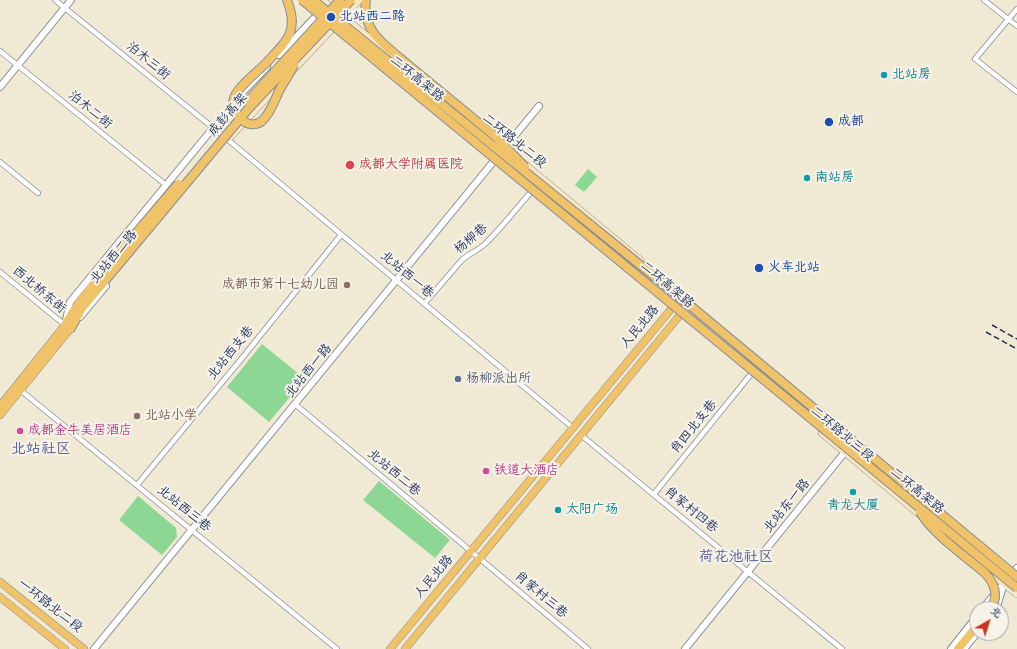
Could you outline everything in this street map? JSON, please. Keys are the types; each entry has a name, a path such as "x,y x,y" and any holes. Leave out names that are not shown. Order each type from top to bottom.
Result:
{"highway":[{"path":"287,0 292,12 293,25 289,36 282,47 239,90 234,98 233,106 236,114 243,121 253,124 261,122 267,116 281,86 303,51"},
{"name":"二环高架路","path":"302,0 1017,588"},
{"name":"二环高架路","path":"313,0 1016,572"},
{"name":"成彭高架","path":"127,249 246,103 340,0"},
{"name":"成彭高架","path":"127,249 249,108 351,0"},
{"path":"366,0 365,9 367,21 374,34 385,46 496,137 548,191"},
{"path":"68,326 127,249"},
{"path":"915,505 925,521 990,579 996,594 995,601"},
{"path":"958,649 969,636"}],"main road":[{"path":"297,0 672,308"},
{"name":"北站西二路","path":"227,139 359,0"},
{"path":"316,16 326,1"},
{"name":"二环路北二段","path":"326,1 343,17 505,148 686,298"},
{"name":"人民北路","path":"390,649 572,427 672,308 686,298"},
{"name":"人民北路","path":"405,649 680,315 686,298"},
{"name":"二环路北三段","path":"686,298 1016,572"},
{"name":"二环路北三段","path":"672,308 1017,594"},
{"name":"北站西二路","path":"0,415 18,388 68,326"},
{"name":"北站西二路","path":"0,406 18,388"},
{"name":"一环路北二段","path":"0,582 84,649"},
{"name":"一环路北二段","path":"0,597 65,649"}],"street":[{"name":"泊木三街","path":"55,0 227,139"},
{"path":"0,87 72,0"},
{"path":"984,0 1017,26"},
{"path":"1017,9 975,59 1017,92"},
{"name":"北站西二路","path":"68,326 70,302 243,92 316,16"},
{"name":"泊木二街","path":"0,51 166,185"},
{"name":"北站西一路","path":"94,649 191,529 296,405 396,280 539,106"},
{"name":"北站西二路","path":"68,326 227,139"},
{"name":"北站西一巷","path":"227,139 572,427"},
{"path":"0,162 38,193"},
{"name":"杨柳巷","path":"424,304 461,261 467,255 475,252 501,227 531,192"},
{"name":"北站西支巷","path":"137,485 243,357 341,234"},
{"name":"西北桥东街","path":"0,272 68,326"},
{"name":"肖四北支巷","path":"654,494 751,374"},
{"name":"北站西三巷","path":"18,388 337,649"},
{"name":"北站西二巷","path":"296,405 479,558"},
{"name":"肖家村四巷","path":"581,435 842,649"},
{"name":"北站东一路","path":"685,649 845,452"},
{"name":"肖家村三巷","path":"479,558 588,649"},
{"path":"989,601 1004,583 1016,572"},
{"path":"998,601 1004,583"},
{"path":"951,649 969,626"},
{"path":"964,649 970,641"}],"green space":[{"path":"588,169 597,177 584,192 575,185"},
{"path":"262,344 305,379 269,422 227,387"},
{"path":"379,481 450,540 435,558 363,500"},
{"path":"138,496 176,528 177,537 162,555 119,520"}],"railway":[{"path":"992,325 1017,339"},
{"path":"986,332 1017,349"}],"place":[{"name":"北站西二路","path":"331,17"},
{"name":"北站房","path":"884,75"},
{"name":"成都","path":"829,122"},
{"name":"成都大学附属医院","path":"350,165"},
{"name":"南站房","path":"807,178"},
{"name":"火车北站","path":"759,268"},
{"name":"成都市第十七幼儿园","path":"347,285"},
{"name":"杨柳派出所","path":"458,379"},
{"name":"北站小学","path":"137,416"},
{"name":"成都金牛美居酒店","path":"20,431"},
{"name":"铁道大酒店","path":"486,471"},
{"name":"青龙大厦","path":"853,492"},
{"name":"太阳广场","path":"558,510"}],"district":[{"name":"北站社区","path":"41,449"},
{"name":"荷花池社区","path":"736,557"}]}
